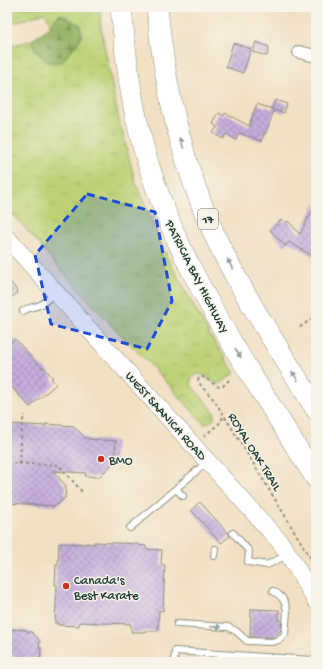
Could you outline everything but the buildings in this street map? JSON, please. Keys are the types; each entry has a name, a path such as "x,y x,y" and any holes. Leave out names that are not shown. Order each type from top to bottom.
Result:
{"highway":[{"path":"110,7 120,87 132,138 144,180 163,206"},
{"name":"PATRICIA BAY HIGHWAY","path":"121,7 125,53 139,130 149,168 163,206 180,247 205,296 235,348 316,478"},
{"name":"17","path":"157,7 162,52 172,106 184,153 196,188 215,235 237,279 316,409"}],"main road":[{"name":"WEST SAANICH ROAD","path":"7,238 280,542 316,601"}],"street":[{"path":"299,52 316,56"}],"lane":[{"path":"23,310 28,307 41,304 55,292"},
{"path":"130,528 208,461"},
{"path":"176,489 183,496"},
{"path":"233,533 249,551 248,562 267,565 289,555"},
{"path":"177,624 228,627 236,631 247,640 276,641 285,634 286,607 280,595 273,591"},
{"path":"174,662 175,651 311,660 316,659"}],"path":[{"path":"300,327 316,316"},
{"name":"ROYAL OAK TRAIL","path":"230,380 223,386 219,387 204,377 200,377 198,380 214,400 230,425 316,567"},
{"path":"20,463 22,423 25,415"},
{"path":"205,435 221,422 223,416"},
{"path":"7,463 59,465 83,492"}],"highlighted area":[{"path":"87,194 155,212 172,301 147,349 51,324 35,255"}],"green space":[{"path":"7,7 99,7 102,33 118,116 136,184 168,259 209,334 235,373 221,383 217,384 201,374 195,375 191,379 191,385 214,413 214,419 207,424 204,424 149,363 116,330 7,208 7,47 32,40 35,50 66,56 77,44 60,14 50,24 49,19 44,13 7,25"},
{"path":"60,14 80,25 82,36 62,62 47,62 35,50 32,40 47,29"}],"place":[{"name":"BMO","path":"101,459"},
{"name":"Canada's Best Karate","path":"66,586"}]}
